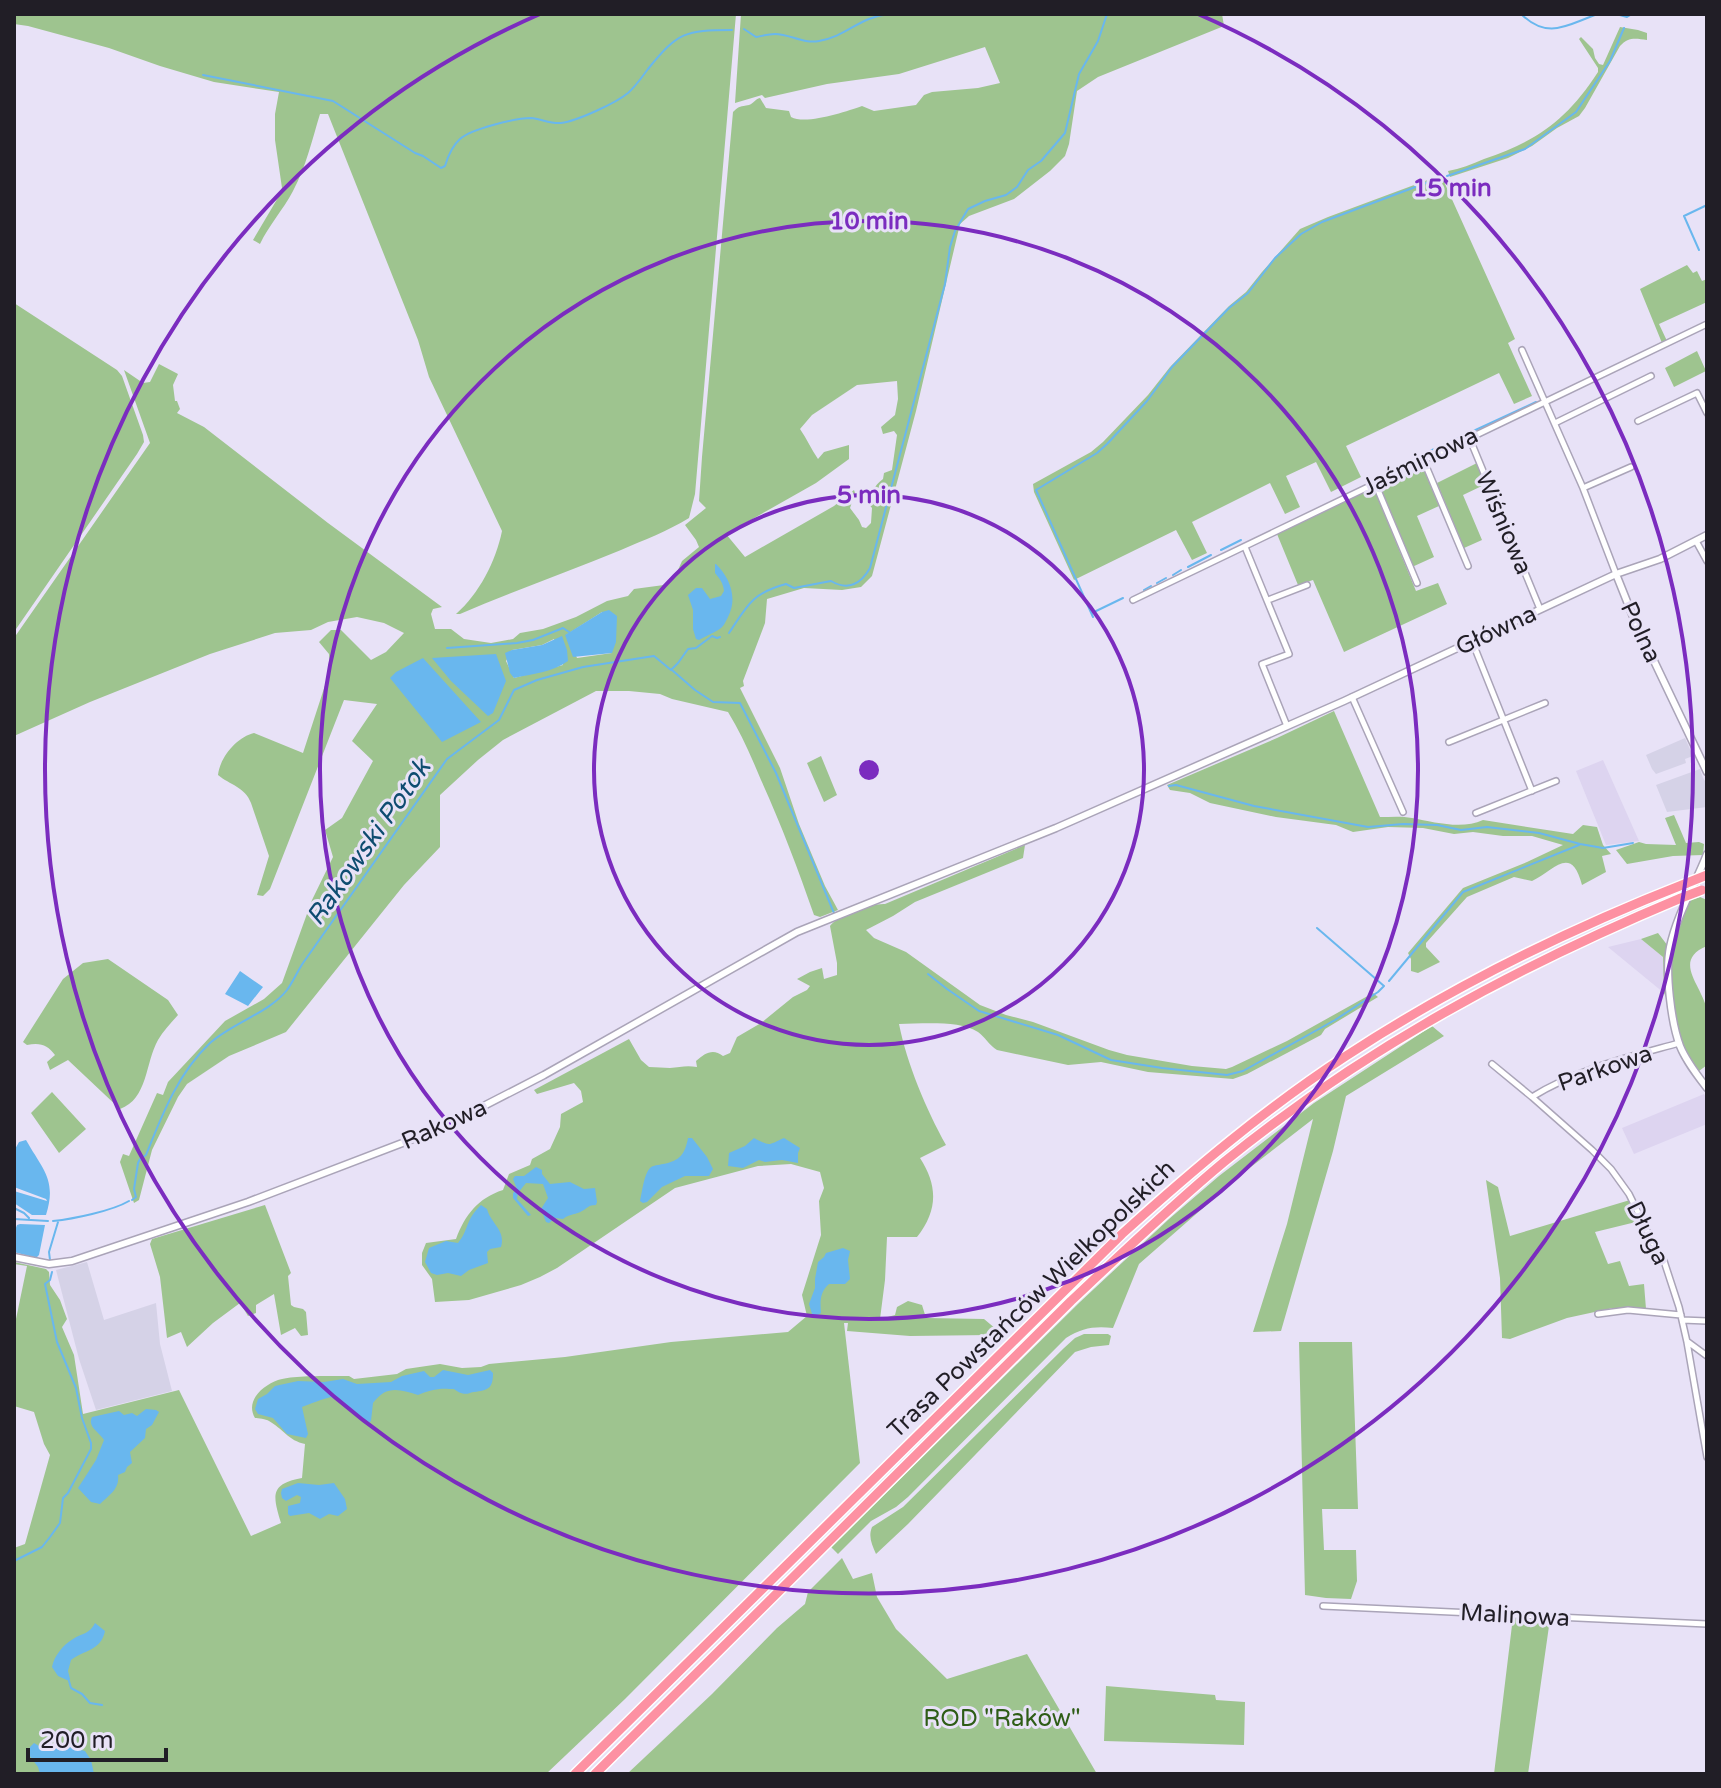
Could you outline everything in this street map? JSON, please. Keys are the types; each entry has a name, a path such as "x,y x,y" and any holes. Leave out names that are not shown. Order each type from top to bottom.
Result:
{"highway":[{"name":"Trasa Powstańców Wielkopolskich","path":"575,1774 1081,1272 1218,1151 1343,1058 1448,994 1572,930 1707,875"},
{"name":"Trasa Powstańców Wielkopolskich","path":"595,1774 1071,1301 1226,1161 1351,1069 1453,1006 1574,944 1705,889"}],"street":[{"name":"Jaśminowa","path":"1133,600 1707,324"},
{"name":"Polna","path":"1522,350 1583,488 1634,619 1707,772"},
{"path":"1555,423 1651,376"},
{"path":"1638,421 1697,393 1707,413"},
{"name":"Wiśniowa","path":"1469,437 1540,609"},
{"path":"1423,459 1468,566"},
{"path":"1583,488 1631,467"},
{"path":"1375,483 1417,583"},
{"name":"Główna","path":"1287,726 1707,535"},
{"path":"1696,541 1707,561"},
{"path":"1245,547 1289,654 1262,664 1287,726"},
{"path":"1268,600 1307,585"},
{"path":"1472,641 1532,791"},
{"path":"1352,697 1403,812"},
{"path":"1449,742 1545,703"},
{"name":"Rakowa","path":"14,1257 49,1264 72,1261 205,1218 439,1129 544,1075 782,939 1056,828 1287,726"},
{"path":"1476,813 1556,781"},
{"name":"Parkowa","path":"1707,854 1674,935 1668,965 1679,1043 1707,1088"},
{"name":"Parkowa","path":"1532,1097 1549,1086 1589,1070 1679,1043"},
{"name":"Długa","path":"1492,1064 1592,1150 1621,1182 1664,1261 1682,1318 1707,1457"},
{"path":"1598,1314 1628,1310 1707,1321"},
{"path":"1687,1342 1707,1356"},
{"name":"Malinowa","path":"1323,1606 1707,1624"}],"shaded area":[{"path":"1685,738 1693,756 1685,759 1686,763 1656,774 1646,755"},
{"path":"1603,760 1639,841 1606,845 1576,771"},
{"path":"1700,769 1707,784 1707,807 1667,812 1656,785"},
{"path":"1641,939 1663,957 1664,993 1608,947"},
{"path":"1704,1094 1707,1098 1707,1124 1634,1154 1622,1128"},
{"path":"87,1262 104,1320 156,1303 160,1344 172,1391 96,1410 56,1270"}],"green space":[{"path":"14,14 736,14 695,494 689,518 621,550 456,614 472,597 485,576 496,554 502,531 429,377 418,340 328,114 320,114 298,182 260,244 253,240 282,188 275,140 279,92 214,82 109,48 14,24"},
{"path":"741,14 1222,14 1224,26 1098,77 1077,91 1065,156 1014,199 969,216 960,224 916,411 872,576 861,587 842,590 804,588 767,599 765,623 743,681 744,686 740,688 780,768 799,824 838,910 820,917 814,915 775,813 728,712 660,694 596,691 503,740 440,795 440,847 404,885 286,1032 229,1056 187,1084 152,1150 139,1200 134,1203 120,1162 123,1154 129,1156 157,1093 163,1095 168,1082 225,1021 264,999 282,983 312,900 333,857 325,830 342,818 373,761 352,741 377,704 344,700 270,889 263,896 257,895 269,856 248,798 218,775 222,761 236,743 254,733 303,753 330,670 329,654 319,642 331,630 341,630 371,660 386,652 404,633 384,623 357,617 328,622 311,630 275,633 210,654 14,736 14,638 150,443 124,370 143,383 150,382 159,364 178,374 173,385 175,401 180,409 177,413 204,427 442,607 433,609 431,614 435,629 451,629 464,639 491,643 513,639 520,633 543,629 607,601 628,596 634,589 664,585 675,577 682,561 699,547 685,525 706,508 699,501 702,457 733,112 760,98 766,108 789,111 791,117 798,119 816,119 862,106 874,111 916,105 924,95 932,92 1000,83 985,47 899,74 827,84 765,98 762,95 735,103","holes":["897,381 895,415 881,427 883,434 894,431 897,435 892,470 884,473 867,502 872,508 871,523 866,528 862,527 850,508 854,490 834,506 745,557 726,534 816,483 849,459 849,445 824,452 818,459 800,429 812,415 857,385","602,612 612,653 577,658 566,635","554,639 563,665 514,678 506,661 512,650 542,645"]},
{"path":"1620,27 1647,33 1647,40 1632,39 1620,46 1579,116 1508,158 1450,177 1448,171 1520,145 1562,116 1598,72 1579,39 1581,37 1593,49 1595,58 1603,65"},
{"path":"1441,175 1515,339 1508,343 1532,396 1514,404 1499,373 1346,446 1361,477 1331,492 1316,462 1286,476 1300,507 1285,514 1270,483 1192,522 1207,553 1192,560 1176,530 1074,580 1033,484 1091,452 1103,442 1170,367 1246,292 1300,229"},
{"path":"1687,265 1693,273 1697,271 1702,281 1707,279 1707,302 1659,324 1667,341 1662,343 1640,289"},
{"path":"14,303 117,370 122,376 144,442 14,632"},
{"path":"1697,351 1706,371 1674,387 1665,368"},
{"path":"1421,463 1439,506 1417,516 1434,557 1412,567 1378,484"},
{"path":"1477,463 1486,484 1463,495 1482,540 1464,548 1437,483"},
{"path":"1373,486 1416,591 1438,583 1447,604 1344,652 1313,580 1298,585 1277,534"},
{"path":"1334,711 1380,817 1408,817 1457,825 1483,820 1573,834 1583,825 1597,827 1603,845 1611,854 1602,856 1606,872 1582,885 1572,865 1561,864 1532,881 1514,877 1467,897 1426,943 1440,962 1418,973 1411,971 1408,953 1463,888 1563,845 1532,836 1473,832 1454,834 1423,828 1388,827 1353,832 1336,825 1276,817 1210,803 1190,793 1170,790 1167,785"},
{"path":"821,756 837,795 824,802 807,763"},
{"path":"1674,815 1686,843 1704,844 1703,855 1673,856 1627,864 1616,850 1639,842 1676,845 1665,818"},
{"path":"1025,845 1023,858 915,902 866,930 874,938 906,952 980,1005 1109,1050 1192,1066 1232,1067 1287,1041 1373,993 1378,997 1325,1029 1321,1035 1233,1079 1148,1072 1101,1062 1068,1065 997,1050 970,1028 899,1024 918,1086 946,1145 920,1158 930,1178 933,1198 924,1227 917,1237 887,1237 880,1319 895,1315 897,1307 908,1301 922,1305 926,1318 984,1319 996,1329 989,1335 910,1336 847,1331 848,1323 844,1323 860,1463 546,1774 14,1774 14,1548 25,1544 50,1455 34,1412 14,1406 14,1319 27,1266 14,1262 49,1272 50,1285 67,1319 62,1327 74,1355 83,1414 179,1390 251,1536 281,1523 276,1493 284,1484 302,1478 305,1444 294,1440 268,1420 255,1418 252,1412 257,1395 278,1380 323,1376 349,1376 354,1379 397,1374 406,1369 440,1364 481,1367 671,1342 788,1332 807,1316 802,1295 821,1235 819,1201 824,1188 820,1172 791,1164 758,1166 675,1188 557,1268 521,1285 469,1300 435,1302 432,1279 422,1265 422,1253 426,1243 456,1239 474,1208 503,1190 509,1174 530,1165 532,1159 550,1149 560,1127 561,1114 583,1102 581,1091 574,1083 537,1094 534,1090 629,1039 641,1060 649,1067 697,1067 696,1061 706,1054 716,1052 723,1056 730,1053 737,1037 807,990 810,986 797,979 822,968 824,979 837,975 830,926 834,922"},
{"path":"1700,897 1707,900 1707,946 1696,952 1690,967 1707,1012 1707,1065 1695,1074 1684,1058 1664,993 1663,957 1641,939 1658,933 1671,950 1690,900"},
{"path":"108,959 168,1000 178,1015 158,1040 141,1089 129,1104 120,1109 68,1060 50,1070 47,1062 55,1055 43,1045 23,1042 63,979 83,963"},
{"path":"1432,1026 1444,1036 1346,1096 1281,1331 1253,1332 1287,1224 1313,1119 1243,1173 1139,1264 1113,1328 1088,1328 1066,1338 908,1497 871,1521 838,1554 831,1547 1080,1302 1169,1219 1314,1103"},
{"path":"52,1092 86,1129 59,1153 31,1113"},
{"path":"1486,1180 1498,1187 1510,1236 1630,1200 1640,1221 1595,1232 1608,1264 1620,1261 1629,1286 1644,1284 1646,1309 1613,1308 1567,1318 1510,1339 1502,1338 1500,1278"},
{"path":"265,1205 291,1273 288,1276 291,1305 306,1312 308,1335 301,1336 295,1328 281,1335 274,1294 256,1305 256,1313 248,1316 240,1303 187,1347 181,1332 167,1338 160,1277 150,1244 152,1239"},
{"path":"1084,1334 1108,1334 1111,1336 1109,1345 1075,1352 876,1554 870,1538 872,1527 903,1507 1064,1348"},
{"path":"1299,1342 1352,1342 1358,1509 1322,1509 1324,1550 1356,1550 1357,1581 1351,1599 1305,1595"},
{"name":"ROD \"Raków\"","path":"842,1558 853,1579 872,1573 877,1597 896,1629 947,1679 1027,1654 1097,1774 627,1774 805,1604 808,1592"},
{"path":"1513,1617 1550,1619 1528,1774 1494,1774"},
{"path":"1106,1686 1215,1695 1216,1700 1245,1702 1244,1745 1104,1741"}],"water":[{"path":"715,564 731,589 731,610 722,627 699,640 693,629 693,610 688,595 696,588 702,588 710,599 721,596 724,588 715,573"},
{"path":"609,610 617,616 616,642 612,653 573,657 565,635"},
{"path":"562,636 568,661 535,674 514,678 510,673 505,653 542,645"},
{"path":"496,654 506,681 493,713 488,716 432,658"},
{"path":"423,658 481,722 442,742 390,678"},
{"path":"240,971 263,987 248,1006 225,994"},
{"path":"688,1138 692,1138 707,1157 713,1169 709,1176 685,1176 662,1187 647,1202 640,1201 650,1168 678,1159"},
{"path":"754,1138 769,1144 784,1138 800,1148 798,1163 759,1160 743,1168 728,1166 729,1153"},
{"path":"26,1140 49,1184 46,1215 32,1215 14,1203 14,1191 47,1201 14,1187 14,1151 19,1142"},
{"path":"536,1167 542,1170 550,1184 570,1182 584,1189 595,1188 596,1205 563,1219 555,1218 549,1223 541,1209 548,1198 543,1184 526,1183 517,1199 531,1215 528,1216 513,1198 517,1189 513,1179 524,1176"},
{"path":"481,1205 487,1209 500,1231 501,1247 487,1252 488,1263 461,1276 431,1273 425,1262 429,1248 446,1241 458,1243 472,1215"},
{"path":"20,1224 45,1225 36,1258 14,1252 14,1233"},
{"path":"843,1248 850,1251 850,1279 845,1284 829,1284 826,1287 821,1297 821,1313 816,1316 812,1314 809,1304 815,1288 818,1262 826,1253"},
{"path":"443,1370 468,1375 490,1370 493,1373 491,1386 467,1394 454,1389 433,1390 418,1395 399,1390 388,1391 373,1403 369,1423 331,1397 302,1407 308,1434 306,1438 287,1434 273,1418 258,1414 255,1409 258,1399 275,1386 298,1381 343,1379 357,1384 391,1382 424,1371 434,1377"},
{"path":"146,1409 159,1412 146,1429 145,1438 130,1452 132,1463 118,1475 116,1488 110,1495 100,1504 91,1502 78,1488 96,1460 104,1440 92,1427 92,1417 119,1411 124,1415 132,1413 137,1416"},
{"path":"298,1483 334,1483 345,1499 347,1509 338,1516 329,1514 320,1519 309,1513 290,1516 288,1506 300,1503 301,1497 297,1495 286,1501 281,1493 282,1489"},
{"path":"95,1623 105,1631 100,1643 71,1660 69,1681 58,1676 52,1667 60,1651"},
{"path":"34,1743 44,1749 58,1744 85,1751 94,1774 40,1774 29,1755"}],"waterway":[{"name":"Rakowski Potok","path":"744,29 756,37 775,34 819,41 869,19 890,14"},
{"name":"Rakowski Potok","path":"729,633 746,608 765,592 786,584 794,588 831,581 848,586 858,582 870,568 945,284 955,231 968,209 1006,195 1017,187 1028,170 1041,161 1065,133 1079,74 1098,41 1107,14"},
{"name":"Rakowski Potok","path":"1521,14 1531,22 1550,29 1568,26 1598,14"},
{"name":"Rakowski Potok","path":"1616,14 1627,17 1632,14"},
{"path":"1447,176 1525,149 1576,112 1610,61 1624,28"},
{"path":"203,75 333,101 441,168 455,145 466,135 515,120 531,118 561,123 586,115 628,93 675,40 703,31 732,30"},
{"path":"1093,617 1036,490 1107,444 1147,401 1172,367 1229,308 1248,293 1275,258 1301,234 1322,222 1442,177"},
{"path":"1699,250 1684,216 1707,205"},
{"path":"1417,457 1536,402"},
{"path":"1221,550 1241,540"},
{"path":"1188,567 1211,555"},
{"path":"1173,575 1181,570"},
{"path":"1157,583 1166,578"},
{"path":"1144,590 1151,586"},
{"path":"1092,613 1123,598"},
{"path":"447,648 517,643 563,628 569,632"},
{"name":"Rakowski Potok","path":"132,1200 136,1197 134,1189 138,1163 146,1155 172,1095 189,1068 210,1043 270,1005 287,990 447,759 499,720 514,690 583,667 654,656 671,670 688,649 696,648 712,636 720,637"},
{"path":"672,670 713,702 740,703 776,773 834,913"},
{"path":"1169,786 1176,785 1254,806 1368,827 1403,824 1437,825 1461,830 1487,827 1539,833 1603,848 1633,843"},
{"path":"1389,981 1463,892 1579,845"},
{"path":"928,974 979,1011 1058,1035 1111,1060 1227,1075 1243,1071 1335,1020 1384,986 1317,928"},
{"name":"Rakowski Potok","path":"53,1221 92,1214 129,1201"},
{"path":"14,1208 29,1218"},
{"path":"14,1219 48,1221"},
{"name":"Rakowski Potok","path":"50,1260 49,1252 58,1222"},
{"name":"Rakowski Potok","path":"14,1561 42,1547 60,1523 63,1498 91,1449 76,1388 57,1342 45,1284 52,1272"},
{"path":"69,1681 71,1688 90,1703 102,1705"}]}
